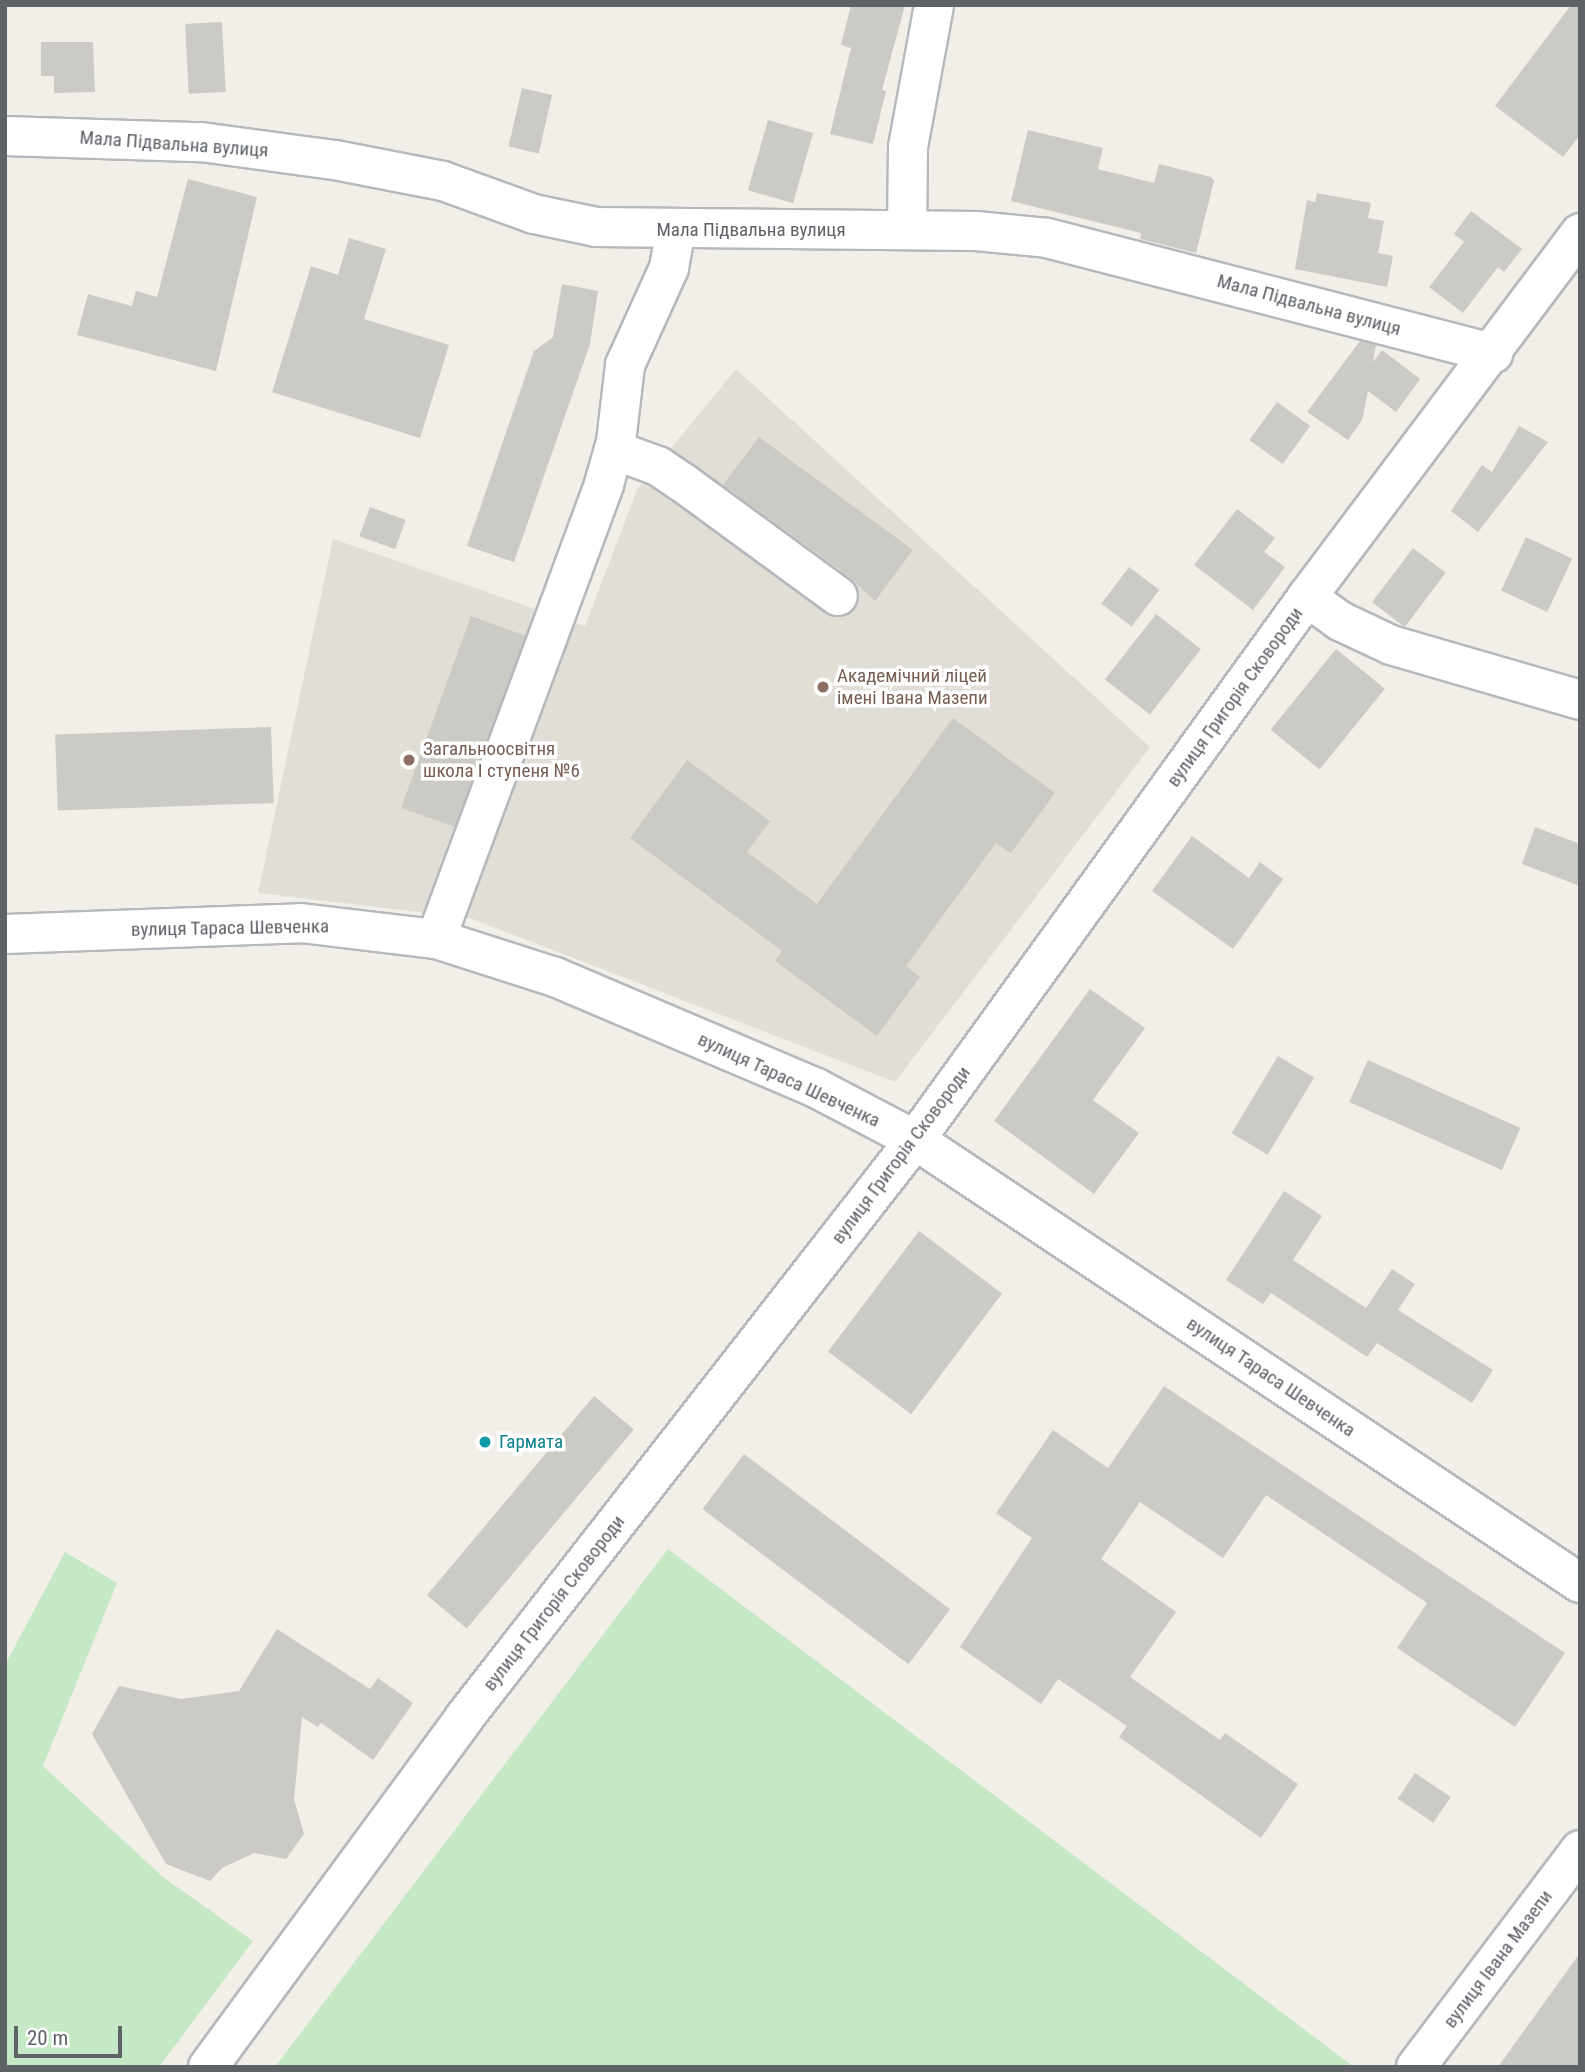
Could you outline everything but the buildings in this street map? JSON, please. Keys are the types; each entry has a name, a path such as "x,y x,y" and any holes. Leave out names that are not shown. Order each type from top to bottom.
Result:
{"street":[{"path":"906,230 908,147 934,5"},
{"name":"Мала Підвальна вулиця","path":"5,136 146,138 261,149 394,169 572,224 676,230 976,231 1075,243 1493,353"},
{"path":"436,939 614,450 625,365 670,268 676,230"},
{"name":"вулиця Григорія Сковороди","path":"208,2067 464,1718 915,1140 1307,597 1493,353 1580,233"},
{"path":"614,450 658,466 838,596"},
{"path":"1307,597 1340,621 1391,645 1580,700"},
{"name":"вулиця Тараса Шевченка","path":"5,934 301,923 436,939 499,957 629,1008 816,1088 915,1140 1580,1583"},
{"name":"вулиця Івана Мазепи","path":"1416,2067 1568,1891 1580,1850"}],"shaded area":[{"name":"Академічний ліцей імені Івана Мазепи","path":"736,369 1150,747 895,1082 470,918 258,893 333,539 585,626 637,490"}],"green space":[{"path":"668,1549 1354,2067 275,2067"},
{"path":"65,1552 117,1583 43,1766 163,1877 253,1941 159,2067 5,2067 5,1665"}],"place":[{"name":"Академічний ліцей імені Івана Мазепи","path":"823,687"},
{"name":"Загальноосвітня школа І ступеня №6","path":"409,760"},
{"name":"Гармата","path":"485,1442"}]}
